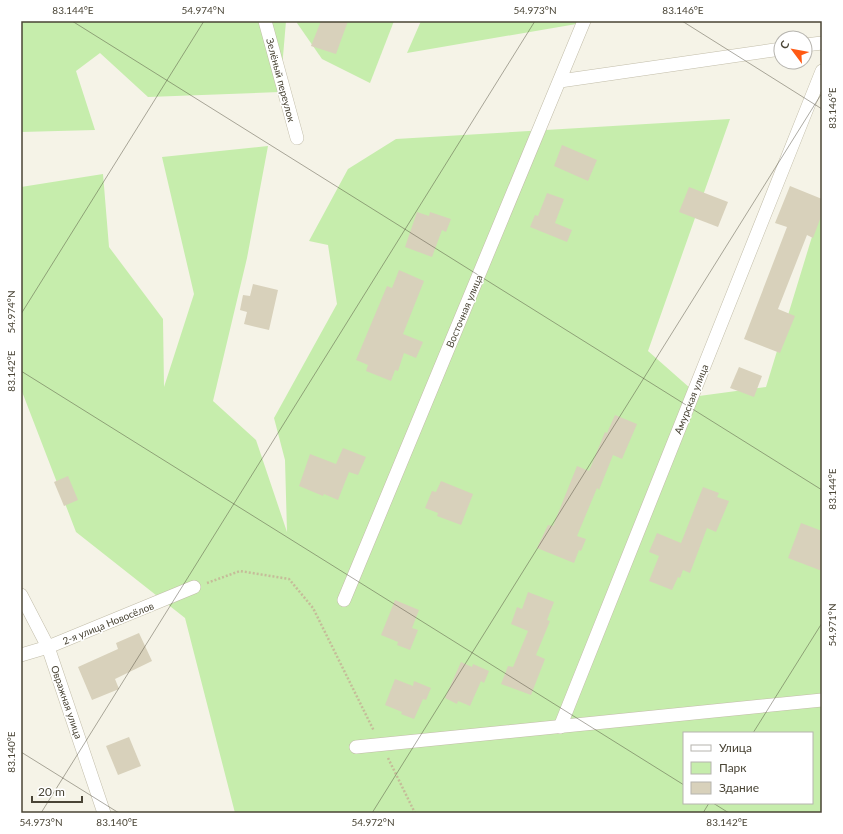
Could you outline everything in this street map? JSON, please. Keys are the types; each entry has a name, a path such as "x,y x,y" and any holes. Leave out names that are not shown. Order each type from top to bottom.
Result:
{"street":[{"name":"Зелёный переулок","path":"265,21 297,138"},
{"name":"Восточная улица","path":"344,600 584,21"},
{"path":"560,81 773,50"},
{"name":"Амурская улица","path":"560,727 822,71"},
{"name":"2-я улица Новосёлов","path":"21,655 48,647 194,587"},
{"name":"Овражная улица","path":"21,595 48,647 104,813"},
{"path":"356,747 822,700"}],"path":[{"path":"194,587 240,571 289,579 313,608 376,735"},
{"path":"387,756 415,813"}],"green space":[{"path":"21,21 286,21 280,92 148,97 100,53 76,71 95,130 21,132"},
{"path":"298,21 394,21 370,83 322,59 297,23"},
{"path":"421,21 594,21 407,53"},
{"path":"730,119 648,351 699,396 766,387 822,204 822,813 235,813 185,618 76,532 21,389 21,187 103,174 109,247 163,319 164,387 194,294 162,157 268,146 247,258 213,401 256,440 287,532 285,460 274,418 337,304 328,245 309,241 348,169 396,139"}],"building":[{"path":"321,21 348,21 336,54 311,46"},
{"path":"562,145 597,160 588,181 554,166"},
{"path":"790,186 822,199 822,214 813,238 807,235 778,309 795,316 780,353 744,339 787,227 775,223"},
{"path":"689,187 728,202 718,227 679,212"},
{"path":"547,193 564,199 555,223 572,230 567,242 530,227 535,215 538,216"},
{"path":"417,212 429,216 430,212 451,219 446,232 442,230 432,257 405,247"},
{"path":"399,270 424,281 403,334 423,342 416,358 404,353 398,371 395,370 391,381 366,371 368,365 356,360 387,286 392,288"},
{"path":"253,284 278,290 269,330 244,324 247,312 240,310 243,295 250,296"},
{"path":"739,367 762,376 754,397 730,388"},
{"path":"615,415 637,424 622,459 613,455 599,490 597,488 577,536 586,539 581,551 579,550 574,563 537,548 548,525 553,526 577,466 589,471 605,432 607,433"},
{"path":"343,448 366,457 358,475 349,472 338,500 324,494 323,496 299,486 310,454 336,464"},
{"path":"68,476 78,500 64,506 54,482"},
{"path":"441,481 473,494 461,525 437,516 438,513 425,508 432,491 436,492"},
{"path":"703,487 719,493 717,497 729,501 716,532 707,528 690,573 683,570 680,578 678,577 672,590 649,581 659,556 649,552 657,533 681,543"},
{"path":"801,523 822,531 822,571 788,558"},
{"path":"528,592 554,602 547,620 550,621 536,655 545,659 531,695 501,684 508,666 513,667 528,631 511,624 517,607 522,609"},
{"path":"395,600 419,610 412,628 418,630 410,650 397,645 398,642 381,635"},
{"path":"139,633 152,661 115,679 119,689 92,700 78,667 118,649 116,643"},
{"path":"461,662 472,667 473,664 489,671 484,683 481,681 470,706 458,701 457,704 445,698"},
{"path":"395,679 413,686 414,681 431,688 426,700 423,699 414,719 385,705"},
{"path":"129,737 141,766 118,775 106,746"}]}
